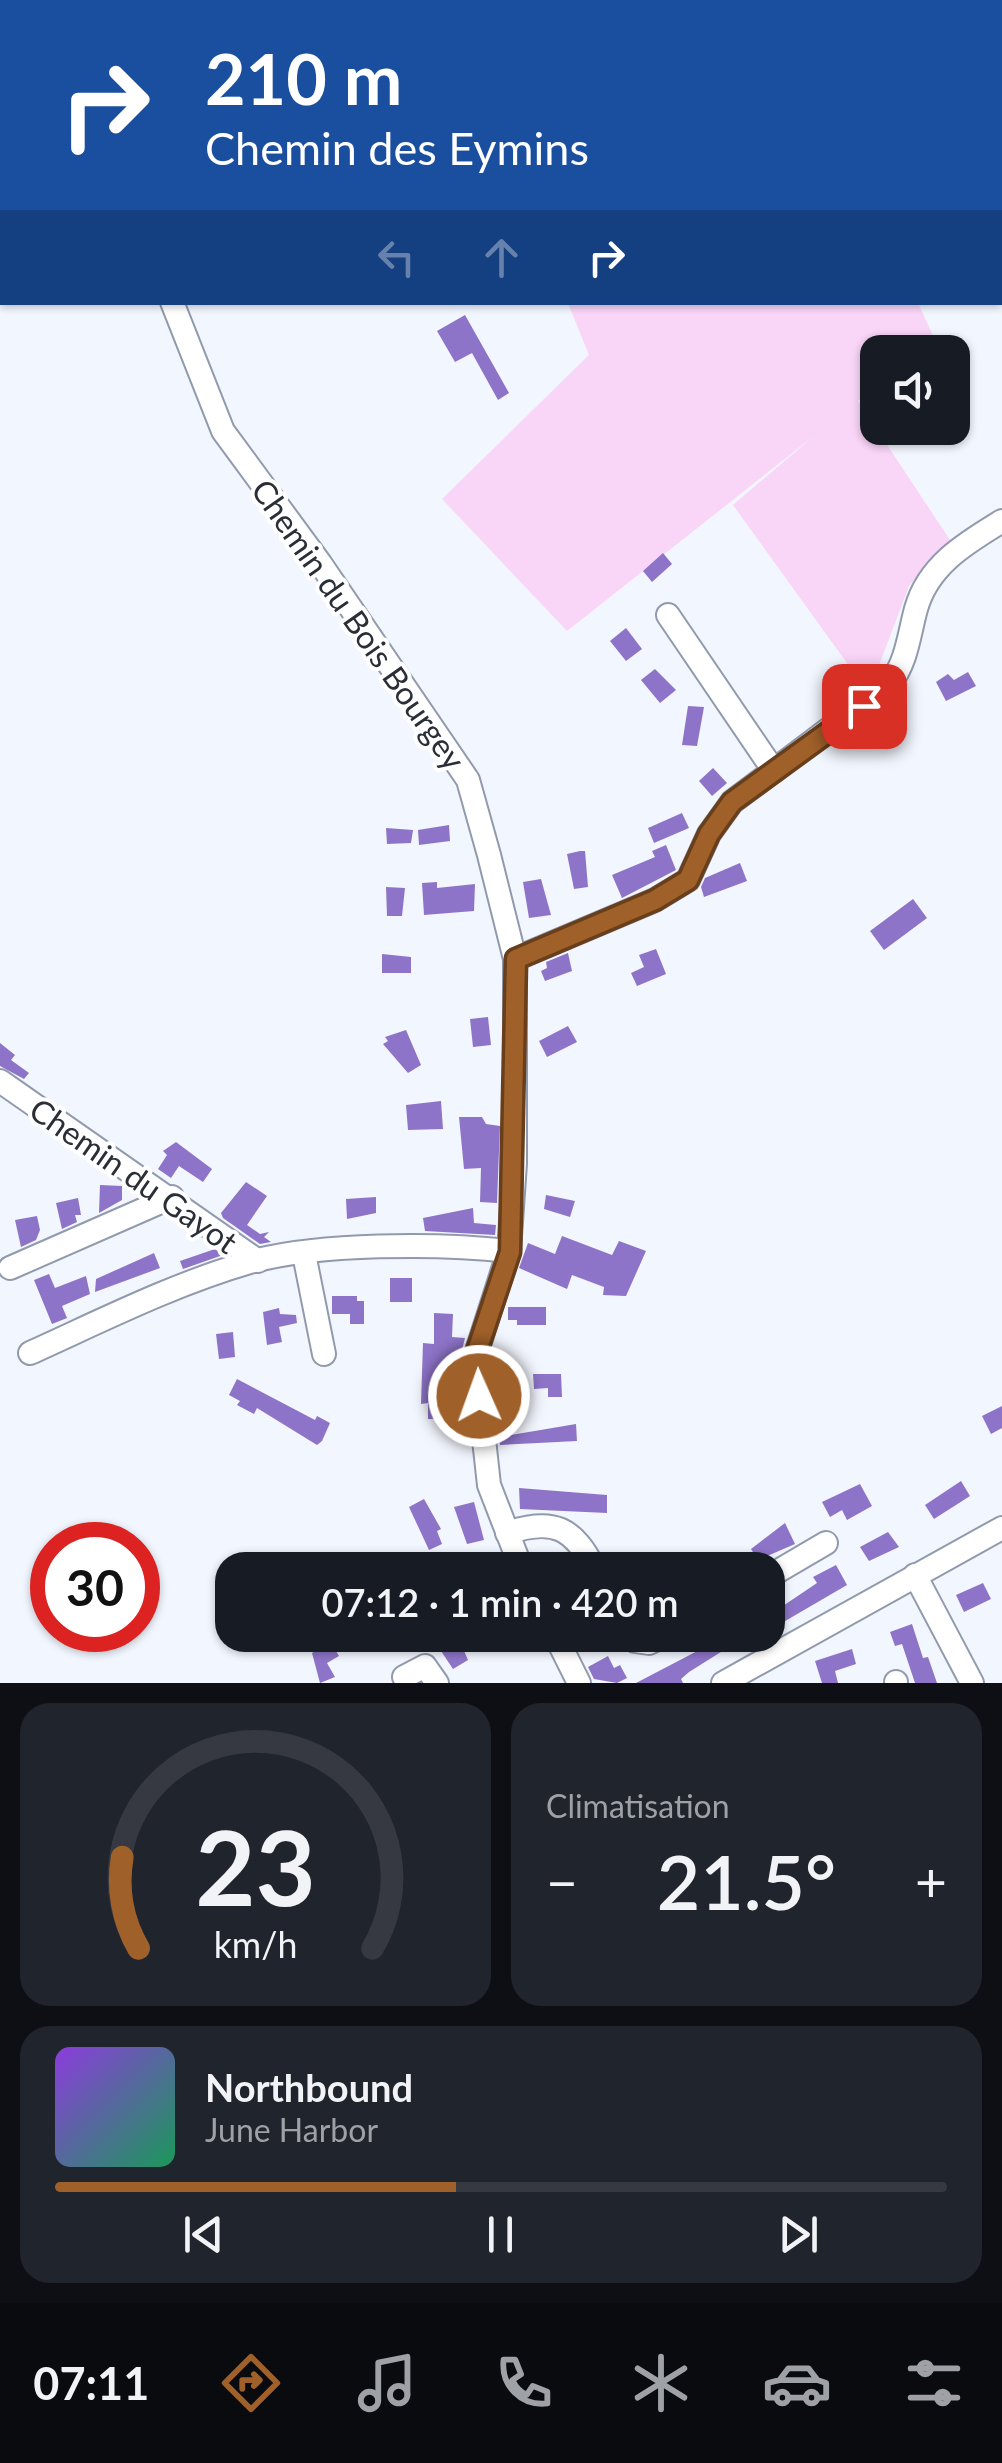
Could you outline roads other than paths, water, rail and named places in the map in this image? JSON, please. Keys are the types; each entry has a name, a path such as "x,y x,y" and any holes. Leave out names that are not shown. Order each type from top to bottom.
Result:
{"street":[{"name":"Chemin du Bois Bourgey","path":"173,305 223,431 320,563 468,780 516,959 510,1252 475,1357 489,1485 515,1552"},
{"path":"516,959 655,900 688,880 709,834 732,802 855,714 900,670 917,603 937,568 1002,521"},
{"path":"668,615 774,772"},
{"name":"Chemin du Gayot","path":"0,1081 258,1260 447,1244 510,1252"},
{"path":"10,1268 172,1198"},
{"path":"304,1254 324,1354"},
{"path":"30,1353 182,1286 258,1260"},
{"path":"507,1533 520,1528 568,1530 586,1552"},
{"path":"723,1683 1002,1528"},
{"path":"785,1567 826,1543"},
{"path":"915,1575 972,1683"},
{"path":"564,1652 578,1683"},
{"path":"404,1678 426,1666 437,1683"}]}
